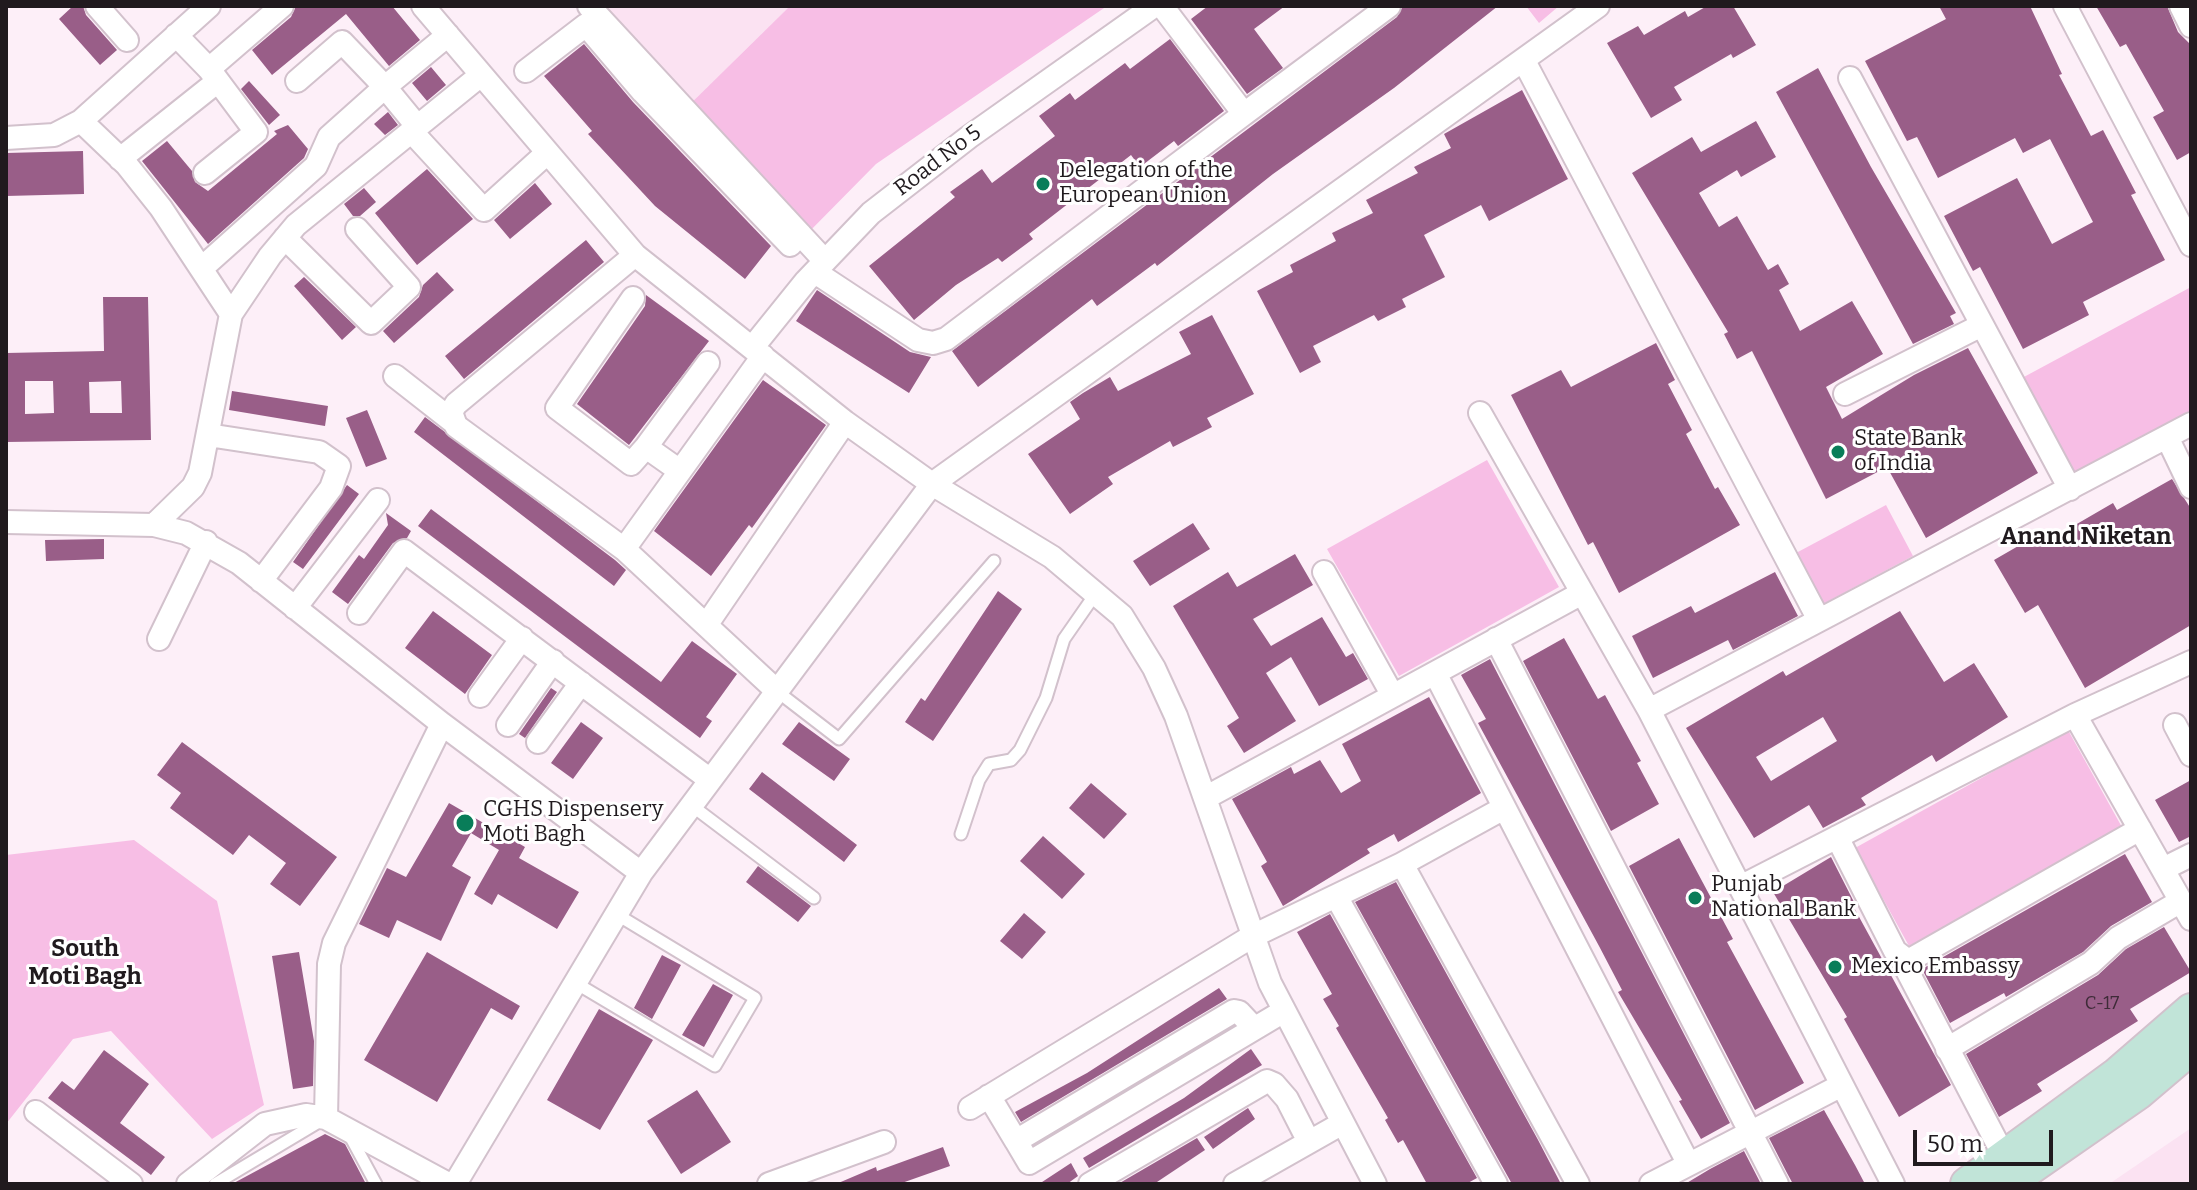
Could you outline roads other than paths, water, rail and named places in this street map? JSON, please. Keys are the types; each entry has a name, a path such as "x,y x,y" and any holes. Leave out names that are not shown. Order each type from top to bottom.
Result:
{"street":[{"path":"97,6 127,40"},
{"path":"120,159 214,75 282,6"},
{"path":"423,6 635,255 845,422 932,484 1052,557 1122,616 1154,668 1212,794 1284,1011 1375,1184"},
{"path":"589,6 800,234 820,267 918,340 933,343 946,339 1389,6"},
{"name":"Road No 5","path":"624,549 680,471 757,352 820,267 871,213 969,137 1154,6"},
{"path":"1162,6 1244,114"},
{"path":"455,1184 641,873 932,484 1598,6"},
{"path":"2065,6 2191,245"},
{"path":"2181,6 2191,26"},
{"path":"6,138 54,135 81,121 176,35 195,10"},
{"path":"526,71 586,25 643,92 790,245 800,234"},
{"path":"176,35 214,75 256,132 205,173"},
{"path":"203,267 312,169 322,158 329,137 448,35"},
{"path":"297,81 342,42 385,87 414,129 484,210 547,153"},
{"path":"1524,61 1819,620"},
{"path":"154,525 193,487 200,473 231,314 285,238 481,75"},
{"path":"1850,78 2070,489"},
{"path":"81,121 120,159 203,267 231,314"},
{"path":"312,169 335,194"},
{"path":"285,238 371,323 409,287 357,229"},
{"path":"455,423 451,412 456,404 635,255"},
{"path":"633,298 557,408 631,464 708,363"},
{"path":"1845,394 1982,325"},
{"path":"395,376 624,549 778,692"},
{"path":"1480,413 1649,710 1893,1184"},
{"path":"707,624 845,422"},
{"path":"1649,710 2191,424"},
{"path":"208,435 319,452 339,466 331,488 261,581"},
{"path":"2167,437 2191,487"},
{"path":"646,447 680,471"},
{"path":"295,608 378,500"},
{"path":"6,522 154,525 206,542 641,873"},
{"path":"159,639 206,542"},
{"path":"359,613 404,551 709,779"},
{"path":"1324,572 1393,696"},
{"path":"1212,794 1582,593"},
{"path":"480,696 522,638"},
{"path":"1496,639 1777,1184"},
{"path":"508,725 553,661"},
{"path":"1740,887 2075,715 2191,662"},
{"path":"1435,673 1688,1163"},
{"path":"538,742 581,683"},
{"path":"1947,1049 2091,963 2118,938 2186,910 2075,715"},
{"path":"336,1123 329,964 334,943 442,724"},
{"path":"2175,725 2191,755"},
{"path":"1039,1184 1016,1141 979,1102 1259,934 1402,864 1504,808"},
{"path":"1900,957 1908,961 1917,959 2140,829"},
{"path":"1837,837 2002,1160"},
{"path":"2163,869 2191,855"},
{"path":"1402,864 1578,1184"},
{"path":"1336,896 1496,1184"},
{"path":"1967,1184 2116,1075 2191,1010"},
{"path":"1016,1141 1234,1011 1239,1012 1254,1028"},
{"path":"1029,1163 1284,1011"},
{"path":"2002,1160 2138,1093 2191,1049"},
{"path":"1090,1184 1267,1081 1274,1084 1287,1099 1309,1142"},
{"path":"1651,1184 1842,1085"},
{"path":"36,1112 131,1184"},
{"path":"188,1184 265,1124 306,1115 336,1123 448,1184"},
{"path":"1235,1184 1341,1124"},
{"path":"769,1184 796,1179 884,1142"}],"lane":[{"path":"778,692 839,739 994,561"},
{"path":"961,834 989,764 998,759 1011,760 1020,750 1046,698 1064,639 1097,592"},
{"path":"690,805 814,898"},
{"path":"574,982 715,1066 755,998 616,914"},
{"path":"215,1184 336,1123 376,1184"}],"place":[{"name":"Delegation of the European Union","path":"1043,184"},
{"name":"State Bank of India","path":"1838,452"},
{"name":"CGHS Dispensery Moti Bagh","path":"465,823"},
{"name":"Punjab National Bank","path":"1695,898"},
{"name":"Mexico Embassy","path":"1835,967"}],"district":[{"name":"Anand Niketan","path":"2086,537"},
{"name":"South Moti Bagh","path":"85,963"}]}
